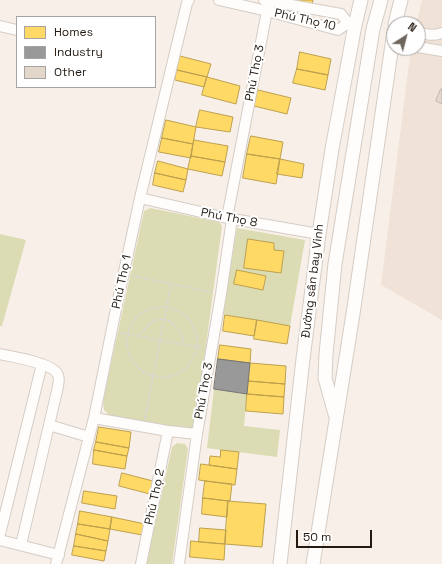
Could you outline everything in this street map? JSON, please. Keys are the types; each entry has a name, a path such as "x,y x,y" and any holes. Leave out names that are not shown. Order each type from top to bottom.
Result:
{"main road":[{"name":"Đường sân bay Vinh","path":"280,564 303,359 319,234 352,24 361,0"},
{"path":"336,418 325,378 335,264 373,29 381,0"},
{"path":"397,16 401,0"},
{"path":"352,24 373,29"},
{"path":"313,564 353,314 391,56"},
{"path":"319,234 339,239"}],"street":[{"name":"Phú Thọ 1","path":"58,559 94,418 140,198 187,3 189,0"},
{"name":"Phú Thọ 10","path":"219,0 269,3 341,14 352,24 338,30 269,3"},
{"name":"Phú Thọ 3","path":"179,564 197,434 221,294 229,219 269,3"},
{"path":"0,26 16,30"},
{"path":"426,34 437,35 442,33"},
{"path":"426,48 442,51"},
{"name":"Phú Thọ 8","path":"140,198 229,219 319,234"},
{"path":"0,354 42,364 54,369 58,373 59,377 21,545"},
{"path":"0,534 42,364"},
{"path":"94,418 168,431 197,434"},
{"path":"49,424 89,438"},
{"name":"Phú Thọ 2","path":"141,564 168,431"},
{"path":"0,540 21,545 58,559"}],"path":[{"path":"123,274 221,294"},
{"path":"143,426 171,284"},
{"path":"156,307 166,307 177,310 187,317 194,326 197,337 196,349 192,359 185,368 176,374 164,377 153,376 143,372 129,356 127,335 131,325 141,313 156,307"},
{"path":"139,336 146,327 155,320 168,320 176,326 181,334 183,344"},
{"path":"111,331 211,349"}],"shaded area":[{"path":"422,0 442,0 442,320 381,285 410,56 426,56 426,16 418,16"}],"green space":[{"path":"150,208 219,222 222,226 195,427 189,431 116,419 104,410 103,401 144,211"},
{"path":"237,228 305,240 290,326 222,314"},
{"path":"0,234 26,240 2,326 0,326"},
{"path":"214,389 247,394 244,426 280,430 277,457 207,448"},
{"path":"177,443 185,444 188,449 172,564 146,564 172,447"}],"building: Homes":[{"path":"283,0 313,0 311,7"},
{"path":"300,52 331,59 328,75 297,69"},
{"path":"180,56 211,64 207,77 177,70"},
{"path":"297,69 328,75 325,90 293,83"},
{"path":"177,70 207,77 204,87 175,80"},
{"path":"207,77 240,86 236,104 202,95"},
{"path":"258,90 291,98 287,114 254,106"},
{"path":"200,110 233,117 230,132 196,127"},
{"path":"166,120 196,127 193,144 162,138"},
{"path":"251,136 283,142 280,159 247,154"},
{"path":"162,138 193,144 191,158 159,152"},
{"path":"194,140 228,146 225,162 191,156"},
{"path":"247,154 280,159 276,184 243,178"},
{"path":"191,156 225,162 222,176 188,169"},
{"path":"280,159 304,164 302,178 277,174"},
{"path":"158,161 188,169 186,180 155,173"},
{"path":"155,173 186,180 183,192 153,185"},
{"path":"248,239 274,243 274,250 284,251 281,273 244,268"},
{"path":"237,270 266,276 263,290 234,284"},
{"path":"225,315 257,320 254,336 223,331"},
{"path":"257,320 290,326 287,344 254,339"},
{"path":"220,345 251,349 250,363 218,359"},
{"path":"250,363 286,366 285,384 248,381"},
{"path":"248,381 285,384 284,397 247,394"},
{"path":"247,394 284,397 283,414 246,411"},
{"path":"99,427 131,432 129,448 96,442"},
{"path":"96,442 129,448 127,456 94,450"},
{"path":"94,450 127,456 125,469 93,464"},
{"path":"221,450 239,452 237,469 209,465 210,456 220,457"},
{"path":"201,464 237,469 235,485 199,480"},
{"path":"122,473 153,481 150,494 119,486"},
{"path":"205,481 232,484 230,501 203,498"},
{"path":"84,491 117,496 115,509 82,503"},
{"path":"203,498 228,501 227,517 202,514"},
{"path":"228,501 266,504 262,547 225,544"},
{"path":"80,511 112,517 110,529 78,524"},
{"path":"112,517 145,524 142,535 110,529"},
{"path":"78,524 110,529 108,541 76,534"},
{"path":"200,528 226,530 225,544 199,542"},
{"path":"76,534 108,541 106,551 74,546"},
{"path":"191,541 225,544 224,560 190,557"},
{"path":"74,546 106,551 104,561 72,555"}],"building: Industry":[{"path":"218,359 250,363 247,394 214,389"}],"building: Other":[{"path":"442,89 442,104 436,101"}]}
